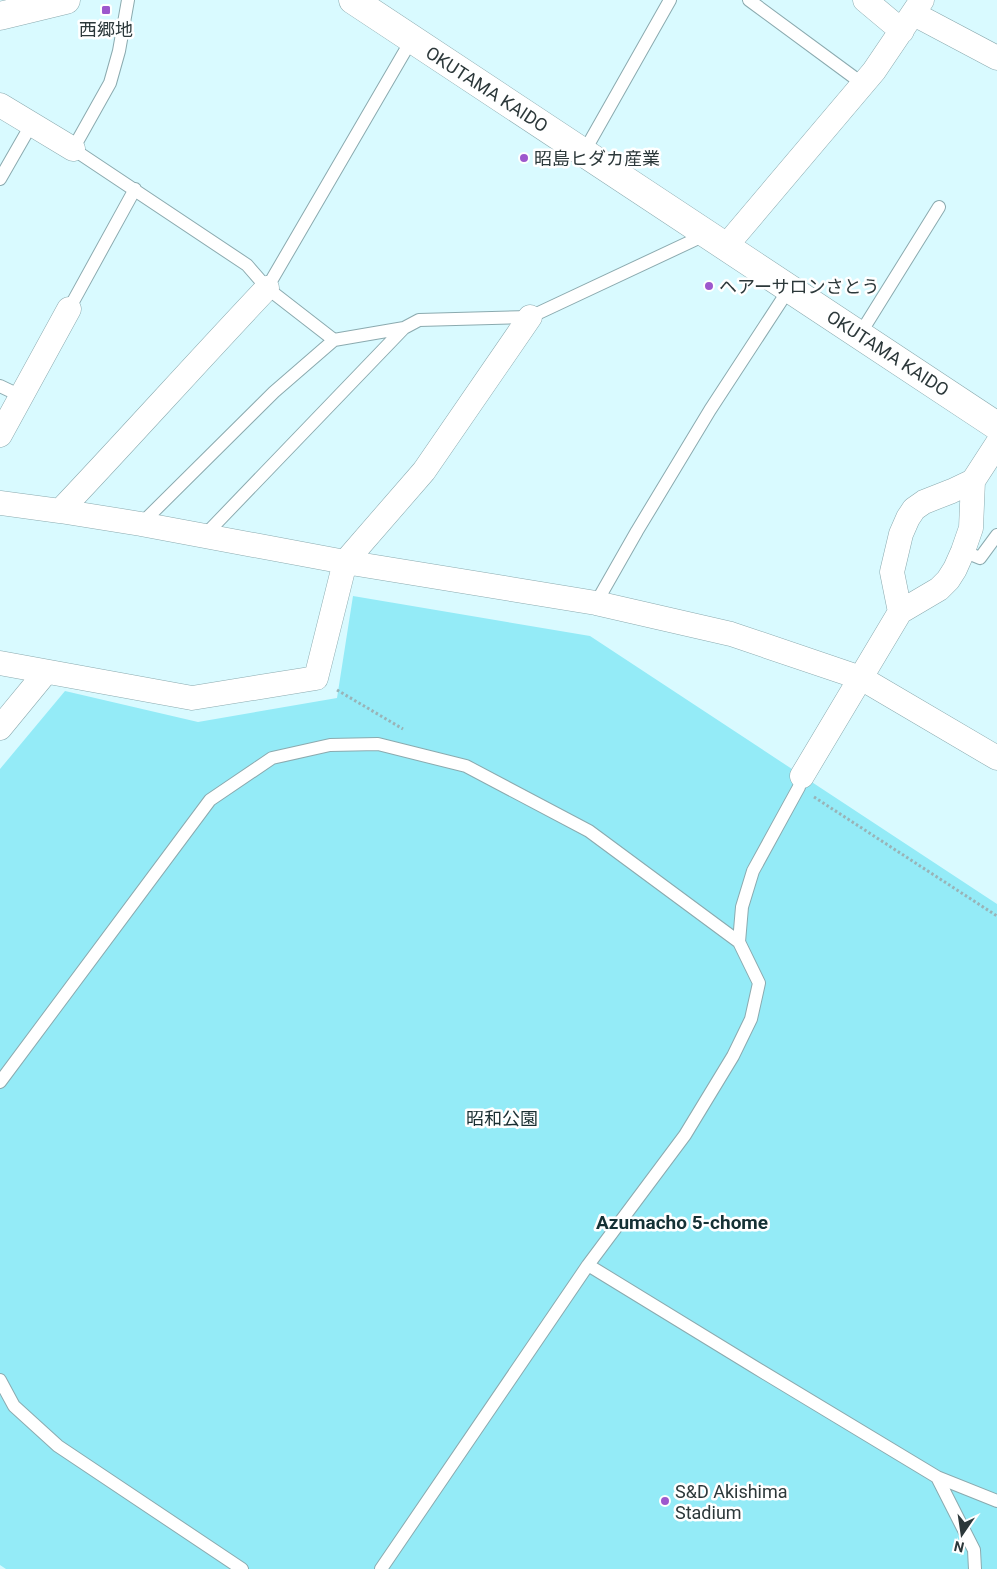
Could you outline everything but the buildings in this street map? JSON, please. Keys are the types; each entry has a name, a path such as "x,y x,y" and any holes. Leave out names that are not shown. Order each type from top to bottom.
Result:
{"main road":[{"path":"0,16 66,0"},
{"name":"OKUTAMA KAIDO","path":"353,0 997,426"}],"street":[{"path":"865,0 913,15 997,58"},
{"path":"716,240 863,84 913,15"},
{"path":"0,105 73,148"},
{"path":"60,511 267,288"},
{"path":"0,435 10,391 69,309"},
{"path":"0,663 192,698 316,678 345,562 424,471 530,317"},
{"path":"801,782 900,612 939,590 951,575 963,552 971,528 973,481 997,444"},
{"path":"900,612 892,572 901,534 908,518 924,502 973,481"},
{"path":"0,503 141,524 345,562 596,603 731,634 861,678 997,758"},
{"path":"0,728 46,672"}],"lane":[{"path":"128,0 119,51 110,84 73,148 247,265 267,288 334,340"},
{"path":"584,152 670,0"},
{"path":"749,0 863,84"},
{"path":"267,288 412,39"},
{"path":"0,179 31,124"},
{"path":"69,309 135,189"},
{"path":"860,334 939,207"},
{"path":"204,536 404,328 419,320 530,317 716,240"},
{"path":"596,603 710,410 789,289"},
{"path":"141,524 274,392 334,340 404,328"},
{"path":"963,552 980,558 997,535"},
{"path":"0,1082 210,800 272,758 330,745 378,744 466,766 589,831 739,942 759,983 751,1019 733,1056 684,1135 588,1264 381,1569"},
{"path":"739,942 742,907 753,870 801,782"},
{"path":"588,1264 938,1477 997,1501"},
{"path":"0,1380 14,1406 58,1446 242,1569"},
{"path":"938,1477 974,1550 975,1569"}],"path":[{"path":"316,678 408,732"},
{"path":"801,782 997,916"}],"green space":[{"name":"昭和公園","path":"353,596 590,636 997,904 997,1569 6,1569 0,1565 0,769 65,691 198,722 337,698"}],"place":[{"name":"西郷地","path":"106,10"},
{"name":"昭島ヒダカ産業","path":"524,158"},
{"name":"ヘアーサロンさとう","path":"709,286"},
{"name":"S&D Akishima Stadium","path":"665,1501"}],"district":[{"name":"Azumacho 5-chome","path":"682,1222"}]}
